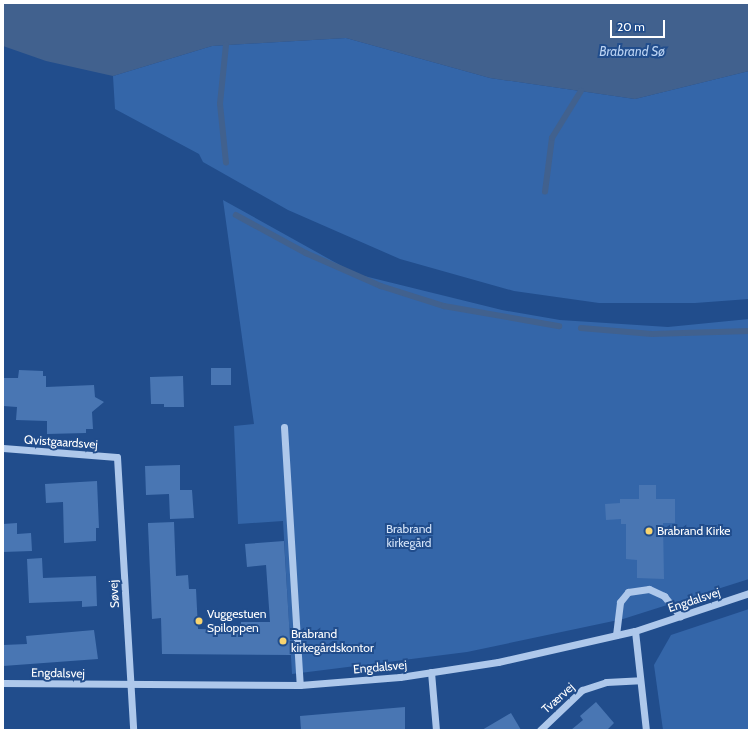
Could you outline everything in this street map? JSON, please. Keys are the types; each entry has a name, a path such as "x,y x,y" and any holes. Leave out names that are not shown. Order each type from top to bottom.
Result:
{"street":[{"path":"284,427 300,685"},
{"name":"Qvistgaardsvej","path":"3,448 116,457"},
{"name":"Søvej","path":"116,457 133,730"},
{"path":"616,635 620,602 628,592 649,589 664,596 680,616"},
{"name":"Engdalsvej","path":"3,683 300,685 431,672 498,662 635,631 749,593"},
{"path":"635,631 646,730"},
{"path":"431,672 436,730"},
{"name":"Tværvej","path":"540,730 582,690 606,682 640,680"}],"green space":[{"path":"346,38 490,78 635,99 749,71 749,299 695,303 599,303 514,291 400,259 288,210 203,162 199,154 115,109 113,76 212,46"},
{"name":"Brabrand kirkegård","path":"223,200 356,274 502,310 560,320 668,327 749,319 749,579 623,619 467,652 292,674 283,521 238,524 234,426 254,424"},
{"path":"749,609 749,730 663,730 654,665 671,635"}],"water":[{"name":"Brabrand Sø","path":"3,3 749,3 749,71 635,99 490,78 346,38 212,46 113,76 46,61 3,46"}],"building":[{"path":"211,368 231,368 231,385 211,385"},
{"path":"19,370 43,371 43,376 46,376 46,387 94,385 95,397 104,402 92,412 93,429 86,429 86,433 47,434 47,421 16,420 17,407 3,406 3,378 18,378"},
{"path":"183,376 184,407 164,407 164,404 151,404 150,377"},
{"path":"180,465 180,490 192,490 194,518 170,519 169,494 146,495 145,466"},
{"path":"97,481 99,528 96,528 96,541 64,543 63,502 46,503 45,484"},
{"name":"Brabrand Kirke","path":"639,485 656,485 656,499 675,499 675,523 663,523 664,579 637,578 637,560 626,559 626,524 621,524 621,519 606,520 605,504 620,503 620,499 639,499"},
{"path":"174,522 176,576 188,575 189,589 196,589 198,629 241,630 241,622 270,622 266,565 247,567 245,544 284,541 291,655 162,654 161,618 152,619 148,523"},
{"path":"17,523 17,534 31,533 32,551 3,552 3,524"},
{"path":"42,558 43,578 96,576 97,606 82,607 82,601 29,603 27,559"},
{"path":"94,630 98,659 3,666 3,645 27,644 26,636"},
{"path":"596,702 614,723 607,730 571,730 583,720 580,716"},
{"path":"405,707 405,730 301,730 300,716"},
{"path":"511,713 521,730 482,730"}],"waterway":[{"path":"226,45 220,104 226,163"},
{"path":"545,192 552,138 581,91"},
{"path":"236,215 306,253 381,286 444,306 559,326"},
{"path":"581,328 652,334 749,331"}],"place":[{"name":"Brabrand Kirke","path":"649,531"},
{"name":"Vuggestuen Spiloppen","path":"199,621"},
{"name":"Brabrand kirkegårdskontor","path":"283,641"}]}
